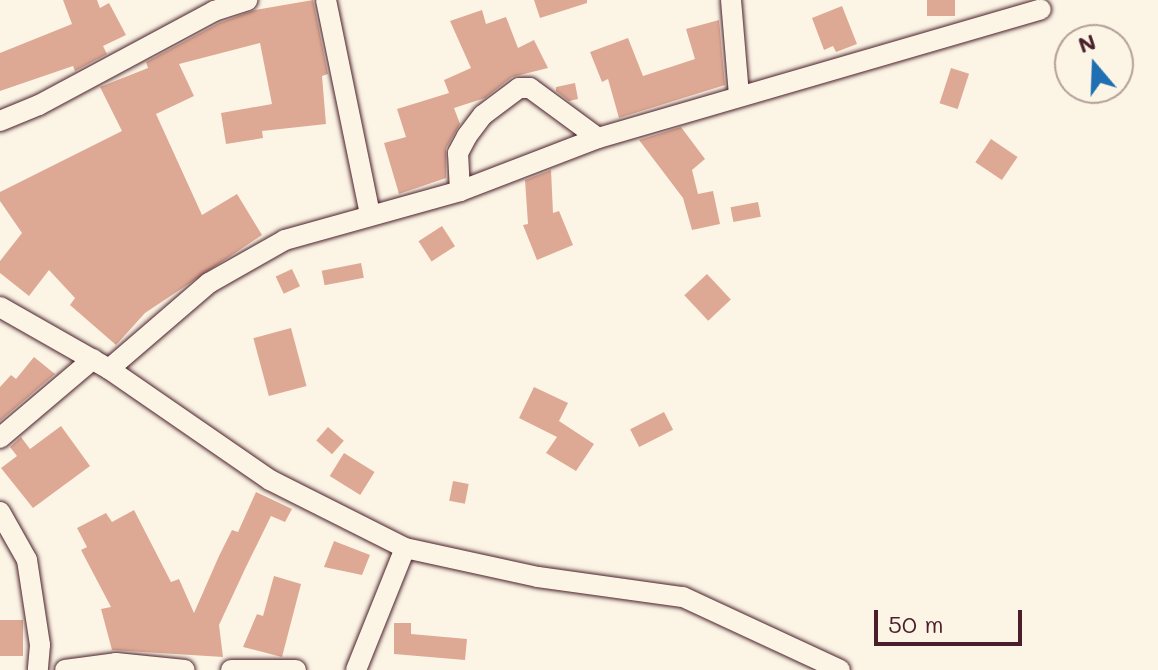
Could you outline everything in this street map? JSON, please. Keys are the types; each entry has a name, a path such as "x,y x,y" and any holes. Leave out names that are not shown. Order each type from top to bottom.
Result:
{"street":[{"path":"0,121 39,105 214,11 247,0"},
{"path":"326,0 370,214"},
{"path":"731,0 739,96"},
{"path":"0,438 209,283 285,240 460,191 598,138 1041,9"},
{"path":"460,191 458,153 467,136 483,115 519,88 530,88 598,138"},
{"path":"0,307 101,364 270,480 405,548 538,577 683,597 840,670"},
{"path":"0,512 27,560 40,645 38,670"},
{"path":"356,670 405,548"},
{"path":"65,670 116,663 185,670"},
{"path":"231,670 296,670"}],"building":[{"path":"63,0 97,0 100,8 109,3 126,35 103,46 107,54 75,71 73,66 0,91 0,53 72,24"},
{"path":"313,0 328,74 322,76 326,124 262,131 263,138 226,144 221,113 272,104 260,43 179,64 194,96 156,114 202,215 237,194 262,235 145,313 116,345 70,305 75,298 49,270 29,296 0,273 0,261 22,233 0,201 0,192 122,131 100,87 148,68 146,62 219,23 255,10"},
{"path":"534,0 587,0 587,3 540,18"},
{"path":"927,0 955,0 955,16 927,16"},
{"path":"842,6 857,44 836,52 833,46 824,50 812,18"},
{"path":"482,10 486,24 506,17 518,48 534,40 548,68 512,77 485,98 454,108 460,124 446,148 446,178 399,194 384,143 406,137 397,109 449,93 444,80 471,68 450,21"},
{"path":"719,20 725,85 619,118 608,79 602,82 590,52 628,38 643,76 695,59 686,29"},
{"path":"951,68 969,74 958,109 940,103"},
{"path":"575,83 578,99 569,101 556,91 556,87"},
{"path":"681,127 705,159 692,170 698,194 713,191 720,224 692,230 683,198 639,140"},
{"path":"991,139 1018,157 1002,180 975,162"},
{"path":"551,170 553,213 559,211 573,245 537,260 523,225 528,224 525,180"},
{"path":"758,202 761,217 733,222 731,207"},
{"path":"442,226 455,246 432,261 419,241"},
{"path":"361,263 364,278 325,285 322,271"},
{"path":"292,269 300,286 284,294 276,277"},
{"path":"707,274 731,300 708,321 684,295"},
{"path":"291,328 307,386 269,396 253,338"},
{"path":"34,357 55,374 0,421 0,387 11,375 16,379"},
{"path":"534,387 568,403 559,421 594,444 576,471 546,453 557,437 519,418"},
{"path":"664,412 673,430 639,447 630,429"},
{"path":"61,426 90,466 33,508 1,468 17,456 10,447 21,437 30,449"},
{"path":"328,427 344,441 332,454 316,441"},
{"path":"344,453 375,472 360,495 330,476"},
{"path":"453,481 469,484 465,504 449,501"},
{"path":"256,492 292,509 285,522 271,516 245,569 219,625 223,657 112,650 101,609 111,607 81,550 87,547 77,528 106,513 112,522 134,510 171,582 179,579 194,613 232,530 238,532"},
{"path":"334,541 370,555 362,575 324,567"},
{"path":"274,576 301,584 282,657 243,647 257,614 263,616"},
{"path":"0,620 23,620 23,656 0,656"},
{"path":"394,623 411,623 411,634 467,639 465,660 394,654"}]}
